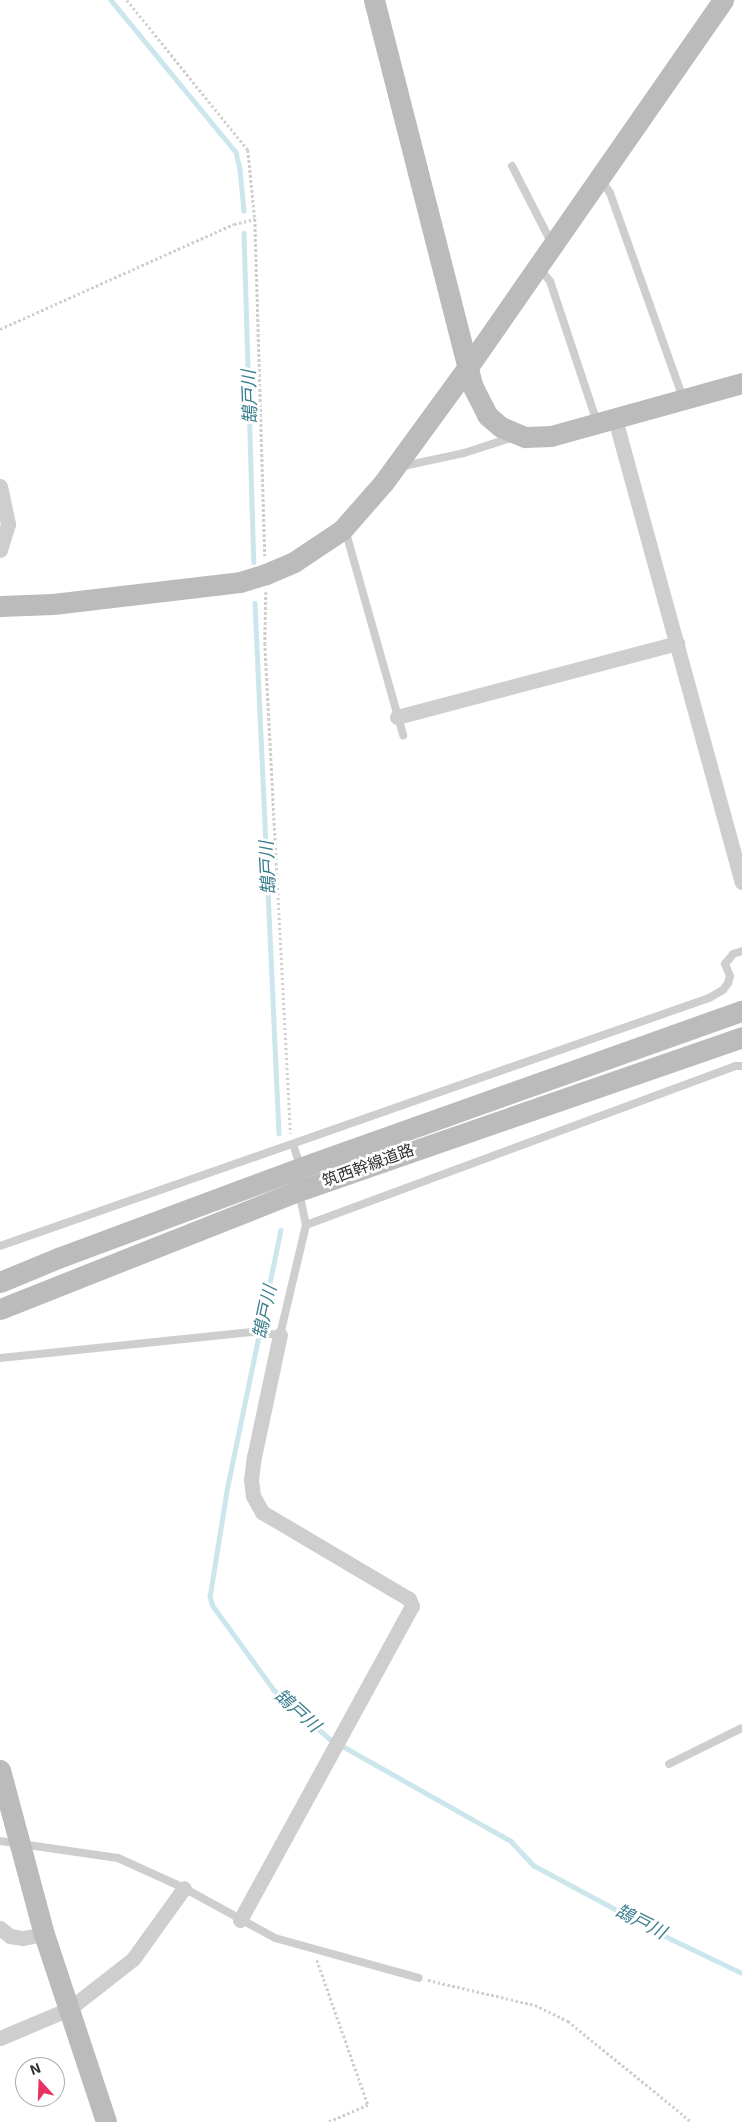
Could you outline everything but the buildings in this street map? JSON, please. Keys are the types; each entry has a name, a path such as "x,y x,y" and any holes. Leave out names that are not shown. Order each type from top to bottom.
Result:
{"street":[{"path":"374,0 472,385 487,415 501,427 525,438 551,436 742,383"},
{"path":"0,606 54,604 240,582 266,574 316,550 342,530 395,468 468,367 723,0"},
{"path":"606,421 677,643 742,882"},
{"path":"0,486 8,524 0,550"},
{"path":"397,717 677,643"},
{"name":"筑西幹線道路","path":"0,1282 58,1258 300,1168 742,1011"},
{"name":"筑西幹線道路","path":"0,1309 298,1190 742,1036"},
{"path":"240,1920 412,1606 408,1599 262,1512 253,1496 251,1480 254,1457 280,1335"},
{"path":"0,1770 9,1842 44,1934 106,2122"},
{"path":"0,2038 69,2010 133,1959 184,1888"},
{"path":"0,1928 10,1936 23,1938 44,1934"}],"lane":[{"path":"512,166 552,246"},
{"path":"599,178 610,193 684,398"},
{"path":"538,266 550,281 606,421"},
{"path":"395,468 464,454 519,435"},
{"path":"342,530 348,540 403,735"},
{"path":"0,1246 709,998 723,990 728,983 730,976 726,964 734,954 742,951"},
{"path":"306,1225 735,1066 742,1066"},
{"path":"293,1144 300,1168"},
{"path":"0,1358 252,1332 280,1335 306,1225 298,1190"},
{"path":"669,1764 742,1728"},
{"path":"9,1842 118,1858 184,1888 275,1938 420,1978"}],"path":[{"path":"127,0 248,150 255,218 266,574 265,644 293,1144"},
{"path":"0,330 234,224 255,218"},
{"path":"313,1950 368,2105 329,2122"},
{"path":"420,1978 535,2005 568,2021 692,2122"}],"waterway":[{"name":"鵠戸川","path":"111,0 236,152 240,169 244,211"},
{"name":"鵠戸川","path":"244,233 254,562"},
{"name":"鵠戸川","path":"255,603 279,1133"},
{"name":"鵠戸川","path":"281,1230 228,1485 210,1597 213,1606 274,1690 330,1739 511,1841 533,1865 671,1939 742,1973"}]}
